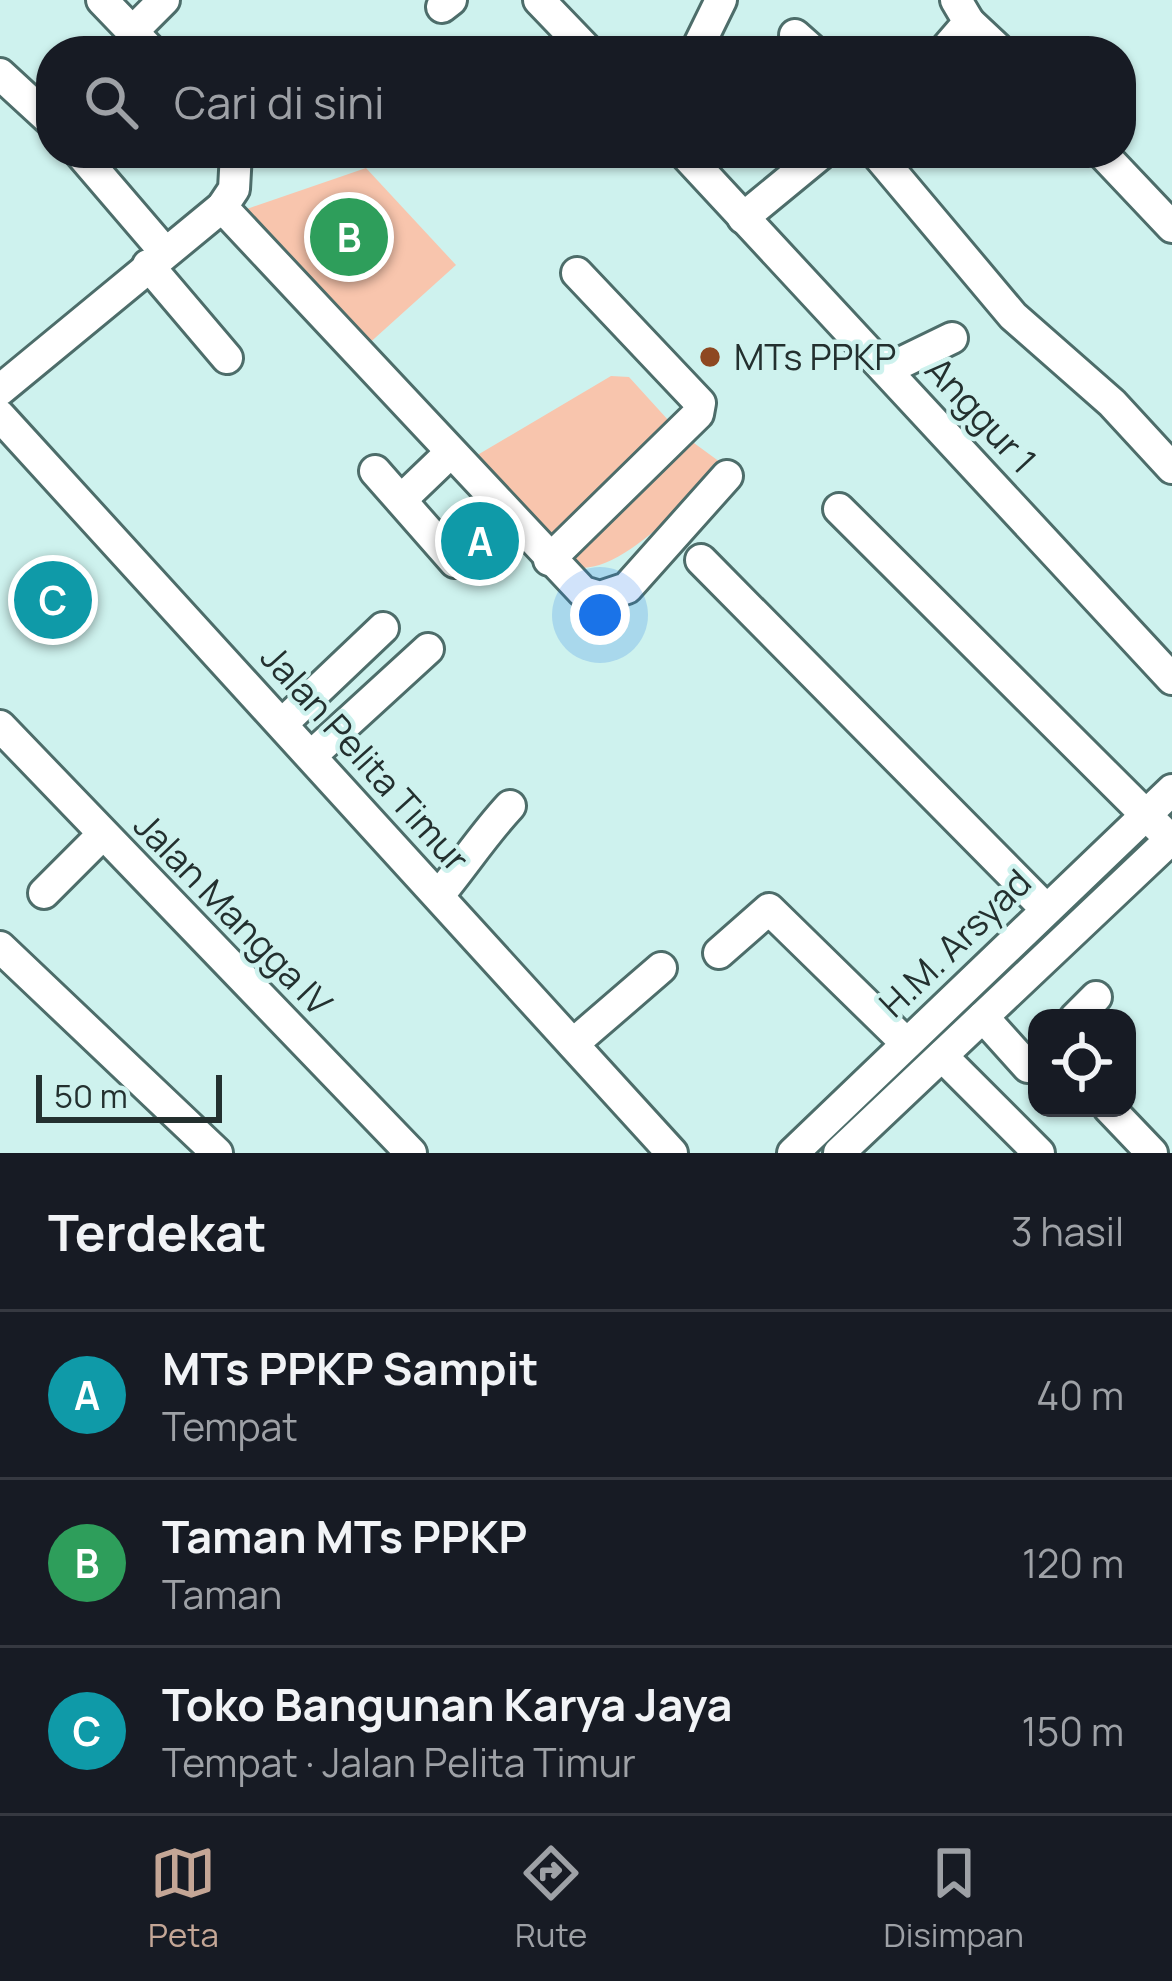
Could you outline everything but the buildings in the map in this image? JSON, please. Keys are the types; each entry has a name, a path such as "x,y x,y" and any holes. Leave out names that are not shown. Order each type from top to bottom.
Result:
{"street":[{"path":"102,0 137,36"},
{"path":"145,36 164,0"},
{"path":"539,0 574,36"},
{"path":"703,36 721,0"},
{"path":"963,11 986,36"},
{"path":"0,74 36,108"},
{"path":"91,168 227,358"},
{"path":"0,390 222,207 234,189 235,168"},
{"name":"Anggur 1","path":"702,168 742,218 1172,679"},
{"path":"742,218 804,168"},
{"path":"889,168 1013,316 1112,403 1172,468"},
{"path":"1116,168 1172,227"},
{"path":"222,207 583,592 612,596 627,588 727,476"},
{"path":"549,560 698,414 700,403 577,273"},
{"path":"886,370 952,338"},
{"name":"Jalan Pelita Timur","path":"4,429 282,724 672,1153"},
{"path":"401,500 450,453"},
{"path":"375,471 455,562"},
{"path":"839,509 948,623 1008,672 1172,840"},
{"path":"701,560 1046,909"},
{"path":"282,724 383,628"},
{"path":"311,756 428,649"},
{"name":"Jalan Mangga IV","path":"0,726 411,1153"},
{"name":"H.M. Arsyad","path":"794,1153 1172,790"},
{"path":"439,895 464,865 469,850 510,806"},
{"path":"44,893 103,834"},
{"name":"H.M. Arsyad","path":"839,1153 1172,840"},
{"path":"719,953 770,909 906,1043"},
{"path":"0,947 207,1150"},
{"path":"573,1044 661,968"},
{"path":"982,1017 1028,1058"},
{"path":"941,1056 1039,1153"},
{"path":"990,1105 1028,1066"},
{"path":"1118,1117 1152,1153"}],"shaded area":[{"path":"366,168 456,265 365,347 244,210"},
{"path":"611,376 629,377 679,432 724,465 650,535 605,563 584,568 556,557 474,457"}],"place":[{"name":"Taman MTs PPKP","path":"349,237"},
{"name":"MTs PPKP","path":"710,357"},
{"name":"MTs PPKP Sampit","path":"480,541"},
{"name":"Toko Bangunan Karya Jaya","path":"53,600"}]}
